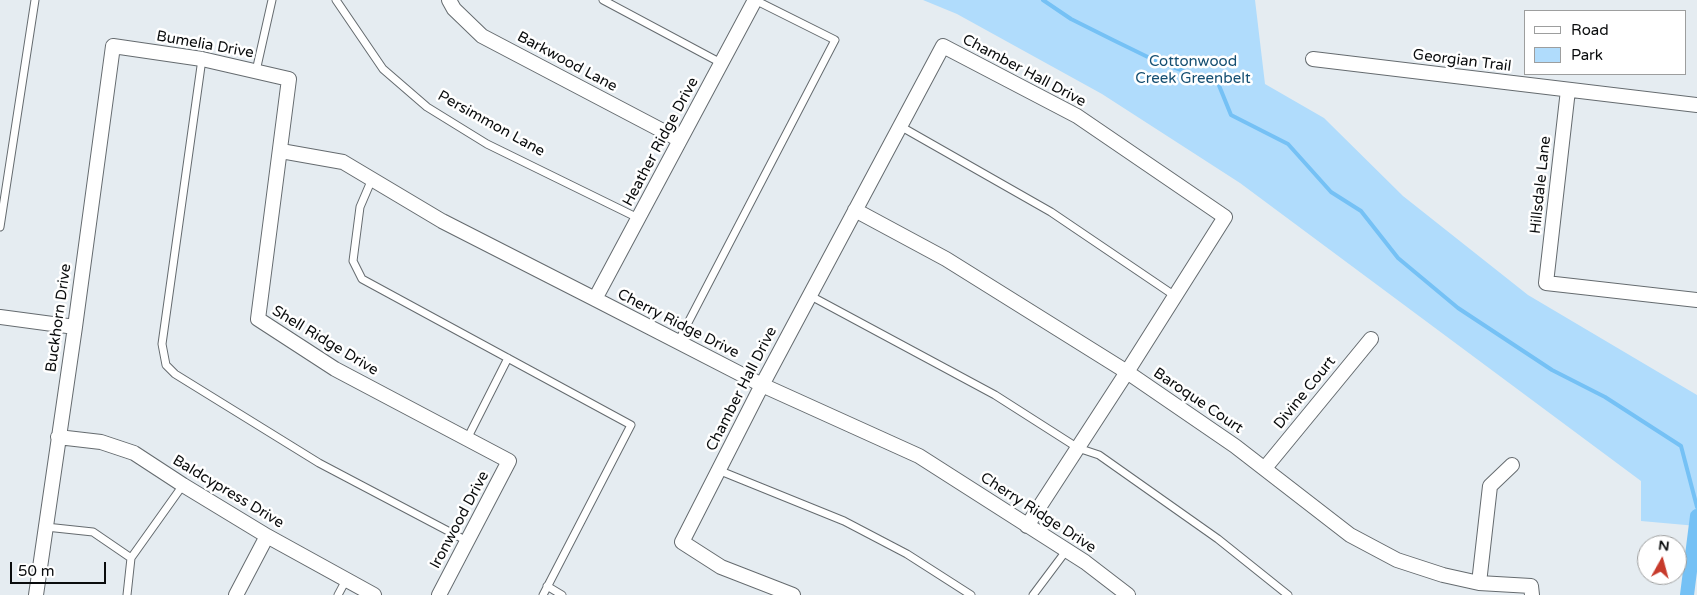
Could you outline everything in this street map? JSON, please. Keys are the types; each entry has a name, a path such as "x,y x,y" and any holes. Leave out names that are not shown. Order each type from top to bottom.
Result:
{"street":[{"name":"Barkwood Lane","path":"448,0 454,9 482,36 680,140"},
{"name":"Heather Ridge Drive","path":"595,299 755,0"},
{"name":"Bumelia Drive","path":"113,46 202,59 289,79"},
{"name":"Buckhorn Drive","path":"36,595 113,46"},
{"name":"Chamber Hall Drive","path":"793,595 721,566 682,542 809,295 944,46 1077,116 1225,217 1027,526"},
{"name":"Georgian Trail","path":"1313,59 1697,105"},
{"name":"Shell Ridge Drive","path":"289,79 258,319 334,369 509,461"},
{"name":"Hillsdale Lane","path":"1568,90 1546,283 1697,300"},
{"name":"Cherry Ridge Drive","path":"280,151 344,162 442,221 762,385 919,456 1066,550 1128,595"},
{"name":"Baroque Court","path":"855,210 946,259 1127,372 1235,446 1350,535 1397,560 1443,575 1479,583 1531,590"},
{"path":"0,318 75,327"},
{"name":"Divine Court","path":"1265,468 1371,339"},
{"name":"Baldcypress Drive","path":"58,437 101,442 134,453 182,485 267,536 374,595"},
{"name":"Ironwood Drive","path":"439,595 509,461"},
{"path":"1479,583 1490,486 1512,465"},
{"path":"236,595 267,536"}],"lane":[{"path":"0,228 35,0"},
{"path":"256,71 272,0"},
{"name":"Persimmon Lane","path":"336,0 383,69 427,107 487,144 638,218"},
{"path":"603,0 721,63"},
{"path":"678,342 835,40 755,0"},
{"path":"202,59 162,344 166,365 175,374 319,463 467,541"},
{"path":"900,126 1052,212 1175,296"},
{"path":"372,179 360,206 353,261 362,279 631,425 542,595"},
{"path":"809,295 995,395 1078,448 1098,455 1218,539 1288,595"},
{"path":"467,439 508,358"},
{"path":"718,470 844,521 907,554 971,595"},
{"path":"127,595 131,558 182,485"},
{"path":"46,527 93,532 131,558"},
{"path":"1033,595 1066,550"},
{"path":"338,595 346,580"},
{"path":"547,586 562,595"}],"green space":[{"name":"Cottonwood Creek Greenbelt","path":"923,0 1255,0 1265,84 1324,118 1403,196 1528,295 1697,395 1697,526 1641,521 1641,481 1240,183 1102,94 957,14"}],"waterway":[{"path":"1043,0 1071,19 1156,61 1218,83 1231,115 1288,144 1331,192 1361,211 1398,258 1458,308 1552,370 1605,397 1681,446 1697,507"},
{"path":"1687,595 1697,516"}]}
